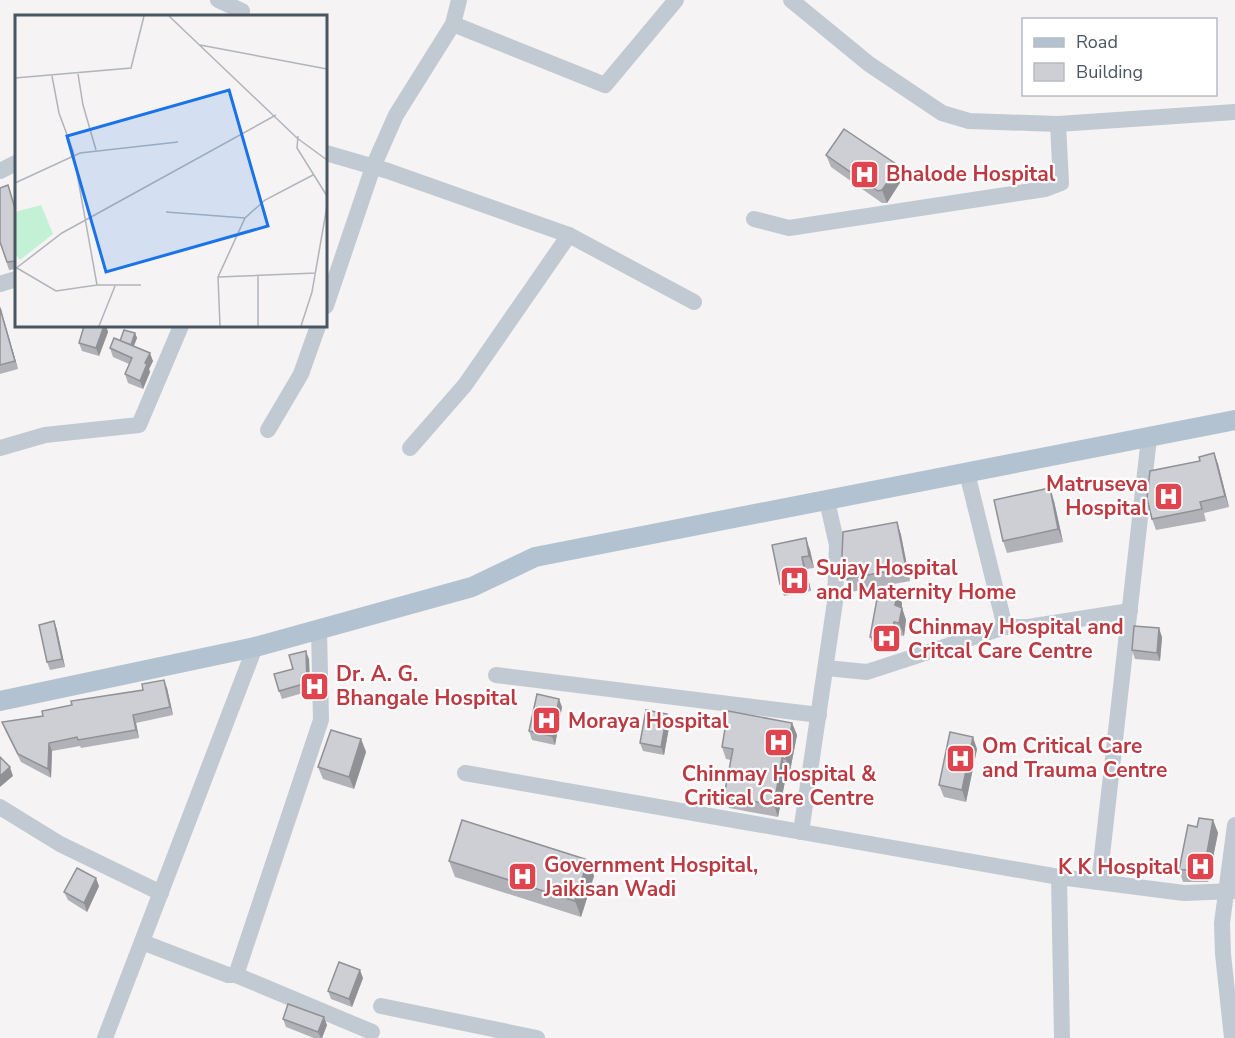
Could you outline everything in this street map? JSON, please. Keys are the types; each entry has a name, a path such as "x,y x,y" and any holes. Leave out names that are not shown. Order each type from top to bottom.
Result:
{"main road":[{"path":"0,701 255,647 472,587 535,556 1235,420"}],"street":[{"path":"218,0 244,9"},
{"path":"329,284 373,166 396,116 453,24 459,0"},
{"path":"453,24 604,85 676,0"},
{"path":"791,0 869,64 942,113 969,121 1058,124 1235,111"},
{"path":"754,219 789,228 1045,189 1061,183 1058,124"},
{"path":"327,153 373,166 569,236 694,302"},
{"path":"0,171 15,164"},
{"path":"410,448 465,386 569,236"},
{"path":"0,448 45,435 139,425 181,327"},
{"path":"268,430 301,374 318,327"},
{"path":"1099,882 1149,438"},
{"path":"967,473 1005,627"},
{"path":"801,832 835,602 837,545 827,501"},
{"path":"826,668 867,672 1005,627 1028,627 1130,611"},
{"path":"236,975 321,720 319,629"},
{"path":"105,1038 255,647"},
{"path":"496,675 819,714"},
{"path":"465,773 1059,877 1184,893 1231,891"},
{"path":"0,807 60,844 161,892"},
{"path":"1232,1038 1222,923 1231,891 1235,825"},
{"path":"1059,877 1062,1038"},
{"path":"142,942 228,975 236,975 372,1032"},
{"path":"381,1006 537,1038"}],"building":[{"path":"844,129 899,166 882,190 878,191 826,155"},
{"path":"8,185 15,209 15,261 7,262 0,242 0,188"},
{"path":"0,308 15,361 0,365"},
{"path":"84,327 104,327 96,348 79,343"},
{"path":"124,330 135,333 131,345 120,341"},
{"path":"114,338 150,353 140,381 125,374 132,358 110,348"},
{"path":"1214,453 1225,496 1200,502 1202,509 1152,519 1147,498 1150,471 1200,461 1199,457"},
{"path":"1050,488 1058,529 1003,541 994,500"},
{"path":"897,522 906,568 846,579 842,557 843,532"},
{"path":"806,538 809,556 802,557 806,579 780,584 772,545"},
{"path":"879,588 898,591 895,605 902,608 899,623 894,622 891,639 887,638 887,640 870,637"},
{"path":"54,621 62,659 47,662 39,625"},
{"path":"1134,626 1159,628 1157,653 1132,650"},
{"path":"306,651 307,683 279,691 274,674 293,669 289,655"},
{"path":"164,680 170,707 133,715 136,730 49,743 48,769 18,754 2,722 43,716 42,711 72,705 71,701 143,690 142,684"},
{"path":"537,694 559,699 552,736 529,731"},
{"path":"646,710 667,714 661,747 640,743"},
{"path":"728,711 792,723 786,759 782,758 774,805 724,796 733,749 722,747"},
{"path":"331,730 361,739 349,777 318,767"},
{"path":"950,732 973,737 962,790 939,785"},
{"path":"0,757 10,767 0,776"},
{"path":"1199,818 1213,820 1204,869 1179,870 1188,825 1197,827"},
{"path":"462,820 588,860 575,901 449,861"},
{"path":"77,868 96,878 84,903 64,892"},
{"path":"339,962 360,970 349,999 328,991"},
{"path":"288,1004 324,1017 318,1032 283,1019"}],"place":[{"name":"Bhalode Hospital","path":"865,174"},
{"name":"Matruseva Hospital","path":"1169,496"},
{"name":"Sujay Hospital and Maternity Home","path":"795,580"},
{"name":"Chinmay Hospital and Critcal Care Centre","path":"887,639"},
{"name":"Dr. A. G. Bhangale Hospital","path":"315,686"},
{"name":"Moraya Hospital","path":"547,721"},
{"name":"Chinmay Hospital & Critical Care Centre","path":"779,743"},
{"name":"Om Critical Care and Trauma Centre","path":"961,758"},
{"name":"K K Hospital","path":"1201,867"},
{"name":"Government Hospital, Jaikisan Wadi","path":"523,877"}]}
